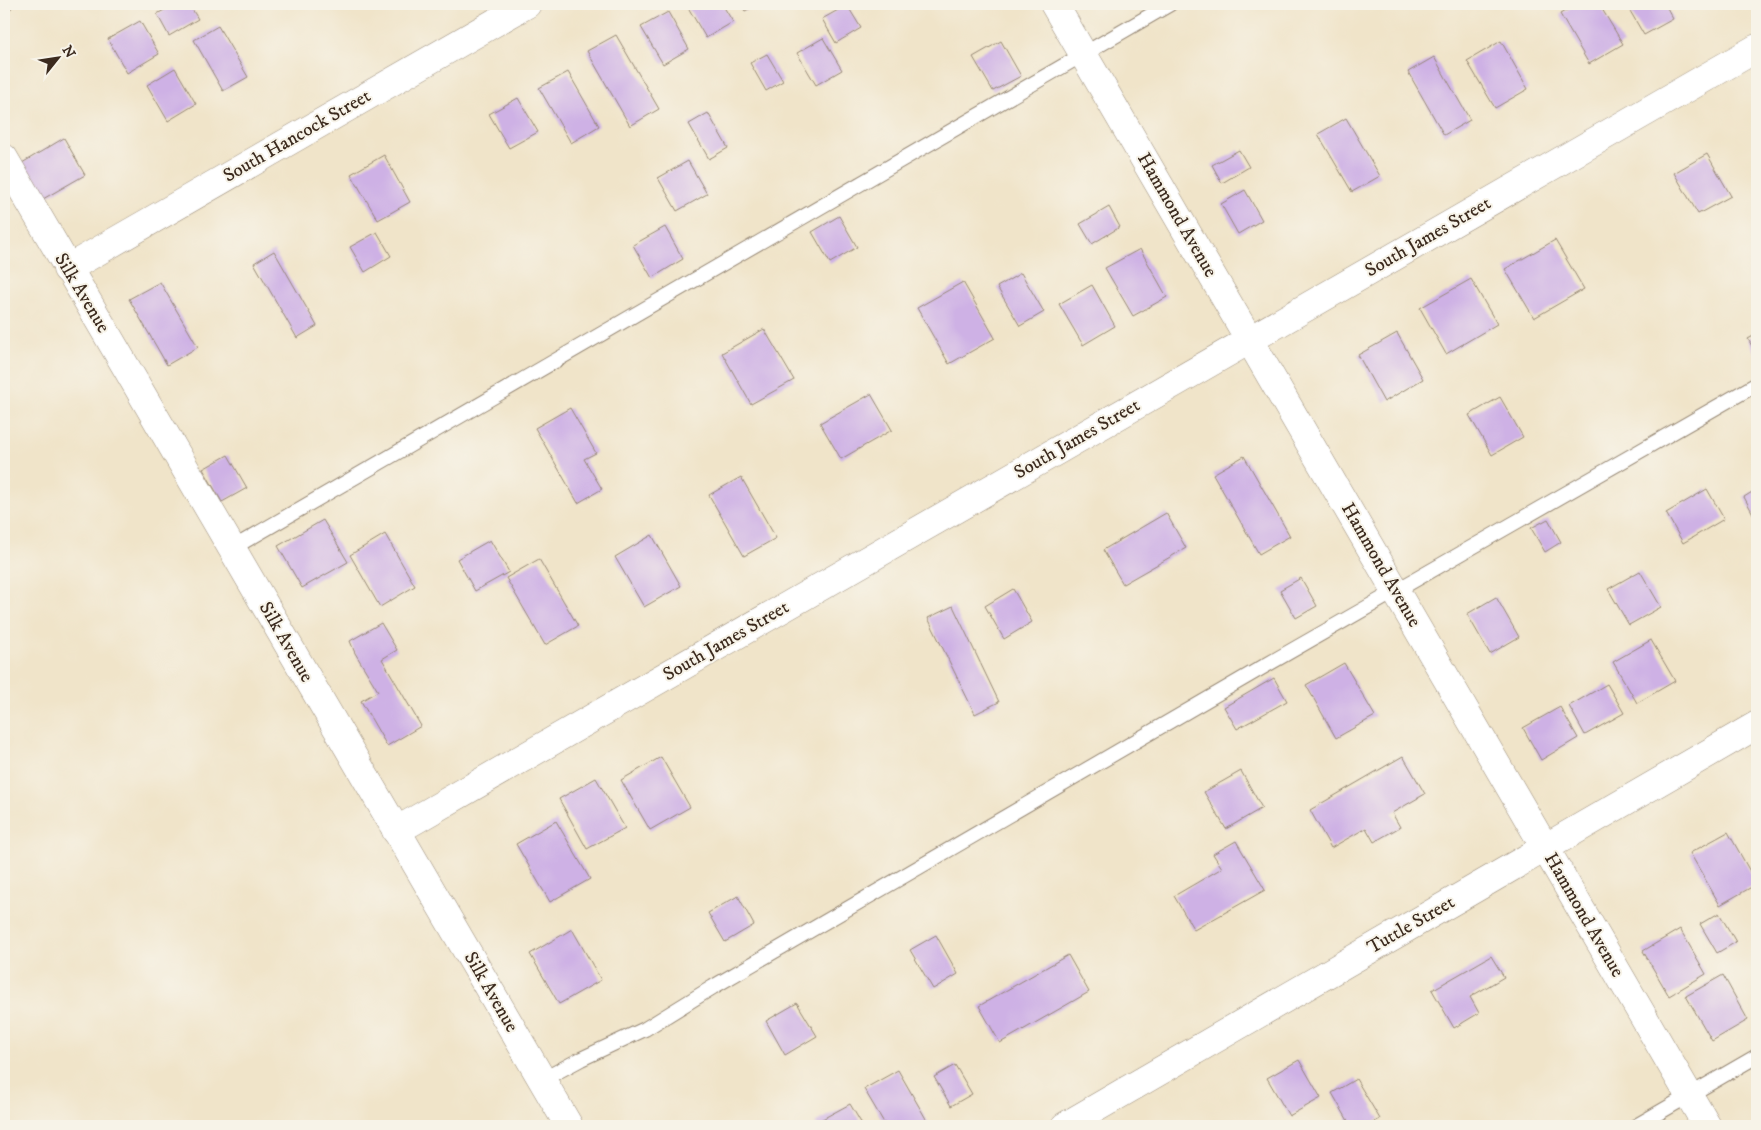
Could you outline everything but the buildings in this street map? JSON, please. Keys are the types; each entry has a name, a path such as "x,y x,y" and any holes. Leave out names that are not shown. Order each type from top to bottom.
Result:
{"street":[{"name":"South Hancock Street","path":"67,269 527,4"},
{"name":"Hammond Avenue","path":"1054,4 1707,1126"},
{"name":"South James Street","path":"396,830 1757,48"},
{"name":"Silk Avenue","path":"4,158 67,269 569,1126"},
{"name":"Tuttle Street","path":"1065,1126 1757,725"}],"lane":[{"path":"231,549 1170,4"},
{"path":"542,1080 581,1059 645,1029 720,983 1757,384"},
{"path":"1636,1126 1757,1056"}]}
